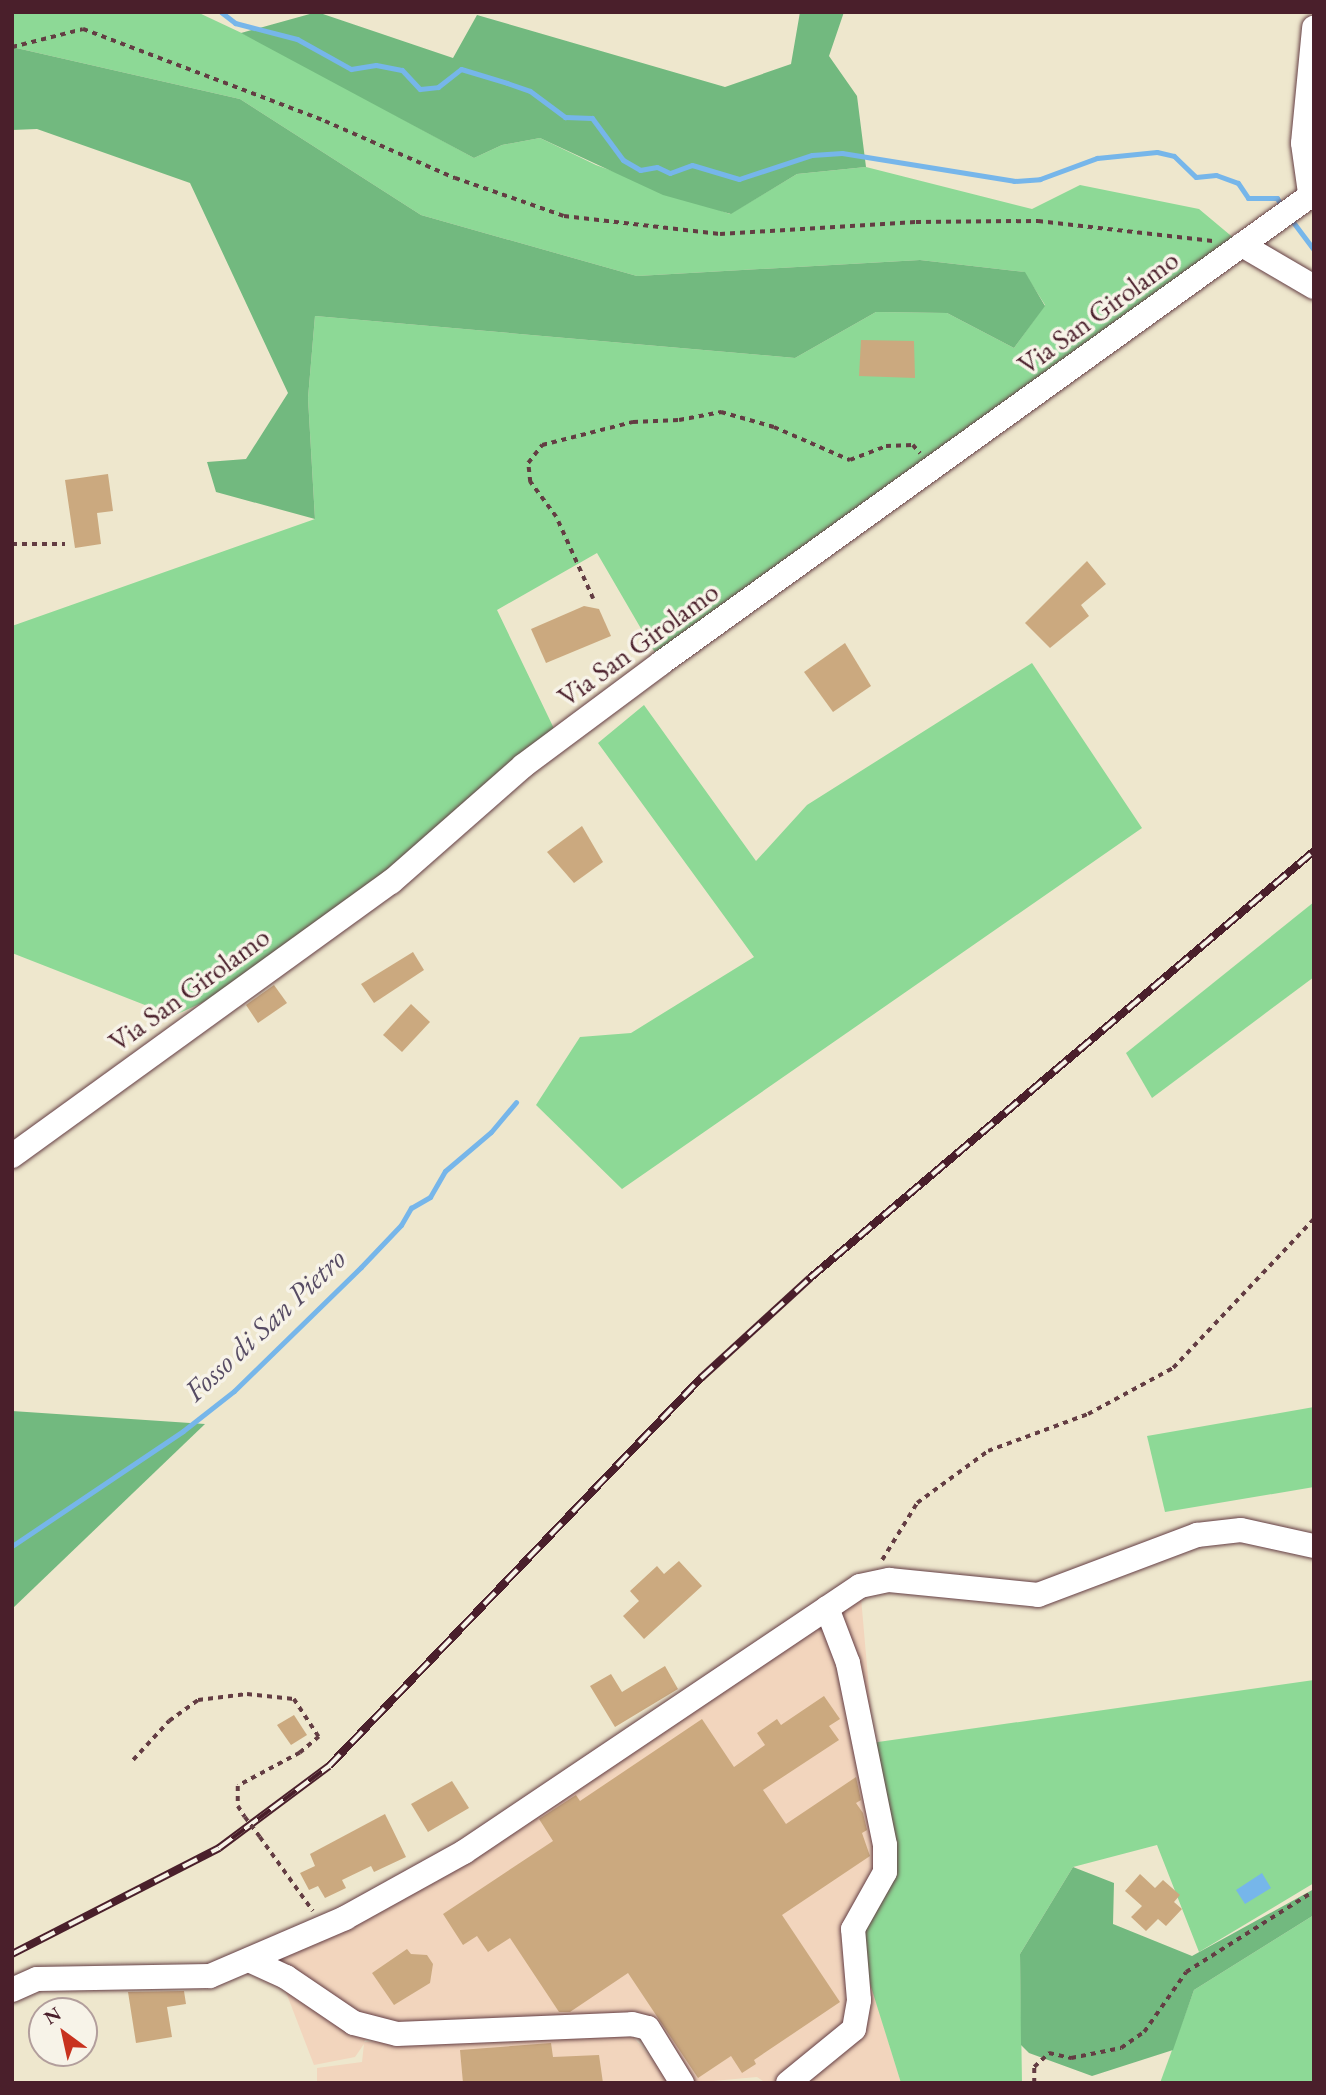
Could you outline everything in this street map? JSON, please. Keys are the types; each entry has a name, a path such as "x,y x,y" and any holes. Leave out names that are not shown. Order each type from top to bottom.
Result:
{"street":[{"path":"1312,193 1303,143 1314,28"},
{"name":"Via San Girolamo","path":"12,1156 391,882 523,766 1312,193"},
{"path":"1251,238 1314,287"},
{"path":"12,1990 37,1979 210,1976 324,1927 464,1852 860,1586 889,1580 1038,1595 1197,1535 1241,1530 1314,1546"},
{"path":"788,2083 854,2029 859,2000 853,1928 885,1871 883,1833 848,1663 827,1608"},
{"path":"249,1960 286,1977 355,2022 397,2034 632,2024 648,2028 682,2083"}],"path":[{"path":"12,47 83,29 326,121 455,178 564,216 720,234 916,222 1038,221 1251,238"},
{"path":"593,599 556,517 530,482 528,463 542,445 634,422 679,421 721,412 774,427 850,460 886,446 913,445 933,467"},
{"path":"12,544 65,544"},
{"path":"860,1586 883,1559 917,1503 988,1451 1088,1414 1173,1368 1314,1219"},
{"path":"134,1760 169,1721 198,1699 247,1694 295,1699 319,1737 300,1754 238,1786 238,1806 324,1927"},
{"path":"1034,2083 1034,2067 1049,2053 1071,2058 1121,2048 1144,2032 1186,1972 1314,1891"}],"shaded area":[{"path":"860,1586 885,1872 854,1929 901,2083 766,2083 757,2077 691,2083 651,2021 377,2022 364,2042 608,2033 634,2038 673,2083 317,2083 317,2068 362,2062 364,2044 355,2057 314,2065 284,1987 283,1956"}],"green space":[{"path":"12,12 197,12 267,45 474,158 502,145 540,138 596,165 730,214 797,174 866,167 1032,209 1080,185 1199,209 1242,245 661,663 597,553 497,610 559,739 250,981 173,1016 12,953 12,626 315,519 308,398 315,316 795,358 876,312 947,313 1014,348 1045,305 1024,272 920,260 637,276 421,215 240,99 12,47"},
{"path":"317,12 453,58 477,15 725,87 791,64 800,12 844,12 829,56 857,96 866,167 797,174 731,214 663,195 540,138 502,145 474,158 241,33"},
{"path":"12,47 240,99 421,215 637,276 920,260 1025,272 1045,306 1014,348 947,313 876,312 795,358 315,316 308,398 315,519 216,492 207,462 246,459 288,393 190,183 37,129 12,130"},
{"path":"1032,663 1142,828 622,1189 536,1105 580,1037 631,1033 754,957 598,743 644,705 756,861 807,805"},
{"path":"1314,902 1314,977 1152,1098 1126,1053"},
{"path":"1314,1407 1314,1487 1165,1512 1147,1436"},
{"path":"12,1411 205,1424 12,1609"},
{"path":"1314,1680 1314,1883 1199,1952 1157,1845 1073,1867 1020,1954 1022,2083 901,2083 853,1929 885,1871 864,1744"},
{"path":"1073,1867 1114,1883 1113,1924 1192,1956 1314,1889 1314,1915 1194,1990 1173,2050 1092,2076 1029,2053 1021,2045 1020,1954"},
{"path":"1314,1915 1314,2083 1160,2083 1194,1990"}],"water":[{"path":"1262,1873 1271,1888 1245,1904 1236,1890"}],"building":[{"path":"861,340 914,341 915,378 859,376"},
{"path":"108,474 113,511 97,513 101,544 75,548 65,480"},
{"path":"1087,561 1106,584 1081,605 1089,616 1050,648 1025,623"},
{"path":"584,606 599,609 611,636 546,663 531,629"},
{"path":"845,643 871,686 833,712 804,672"},
{"path":"582,826 603,862 574,883 547,852"},
{"path":"413,952 424,970 374,1003 361,984"},
{"path":"274,985 287,1003 258,1023 246,1005"},
{"path":"411,1004 430,1022 402,1052 383,1035"},
{"path":"679,1561 702,1586 644,1639 623,1616 639,1601 630,1591 657,1566 664,1574"},
{"path":"665,1666 678,1689 615,1727 590,1686 611,1674 622,1692"},
{"path":"824,1696 840,1719 829,1726 839,1740 763,1790 786,1824 856,1777 861,1800 856,1803 863,1813 867,1830 862,1833 870,1856 782,1915 840,2002 754,2060 756,2064 742,2073 731,2056 698,2078 628,1973 570,2012 559,2012 510,1938 488,1952 477,1936 463,1945 443,1914 553,1841 539,1819 576,1795 580,1801 702,1719 734,1767 765,1745 757,1733 777,1719 781,1725"},
{"path":"294,1715 307,1735 291,1745 277,1725"},
{"path":"452,1781 469,1808 428,1832 411,1804"},
{"path":"385,1814 406,1857 374,1872 371,1866 342,1880 346,1888 325,1898 318,1886 309,1890 300,1873 315,1866 310,1854"},
{"path":"1140,1874 1155,1888 1163,1880 1180,1895 1174,1902 1182,1909 1166,1926 1158,1919 1146,1931 1131,1917 1142,1906 1125,1891"},
{"path":"407,1949 411,1954 427,1955 433,1964 430,1983 394,2005 372,1973"},
{"path":"184,1991 186,2004 167,2007 172,2037 136,2043 128,1992"},
{"path":"551,2043 553,2057 599,2055 603,2083 463,2083 460,2050"}],"waterway":[{"path":"221,12 235,23 297,39 351,69 376,65 402,70 420,89 438,87 461,69 530,91 565,117 592,118 623,160 640,170 657,167 670,173 692,165 739,179 812,155 842,153 1014,181 1040,179 1097,158 1157,152 1174,156 1196,177 1216,175 1238,183 1248,198 1277,198 1282,207"},
{"path":"1290,218 1314,250"},
{"name":"Fosso di San Pietro","path":"12,1546 183,1431 234,1391 361,1267 401,1225 411,1208 430,1197 445,1171 491,1132 516,1102"}],"railway":[{"path":"12,1954 219,1848 329,1766 701,1378 810,1278 1314,851"}]}
